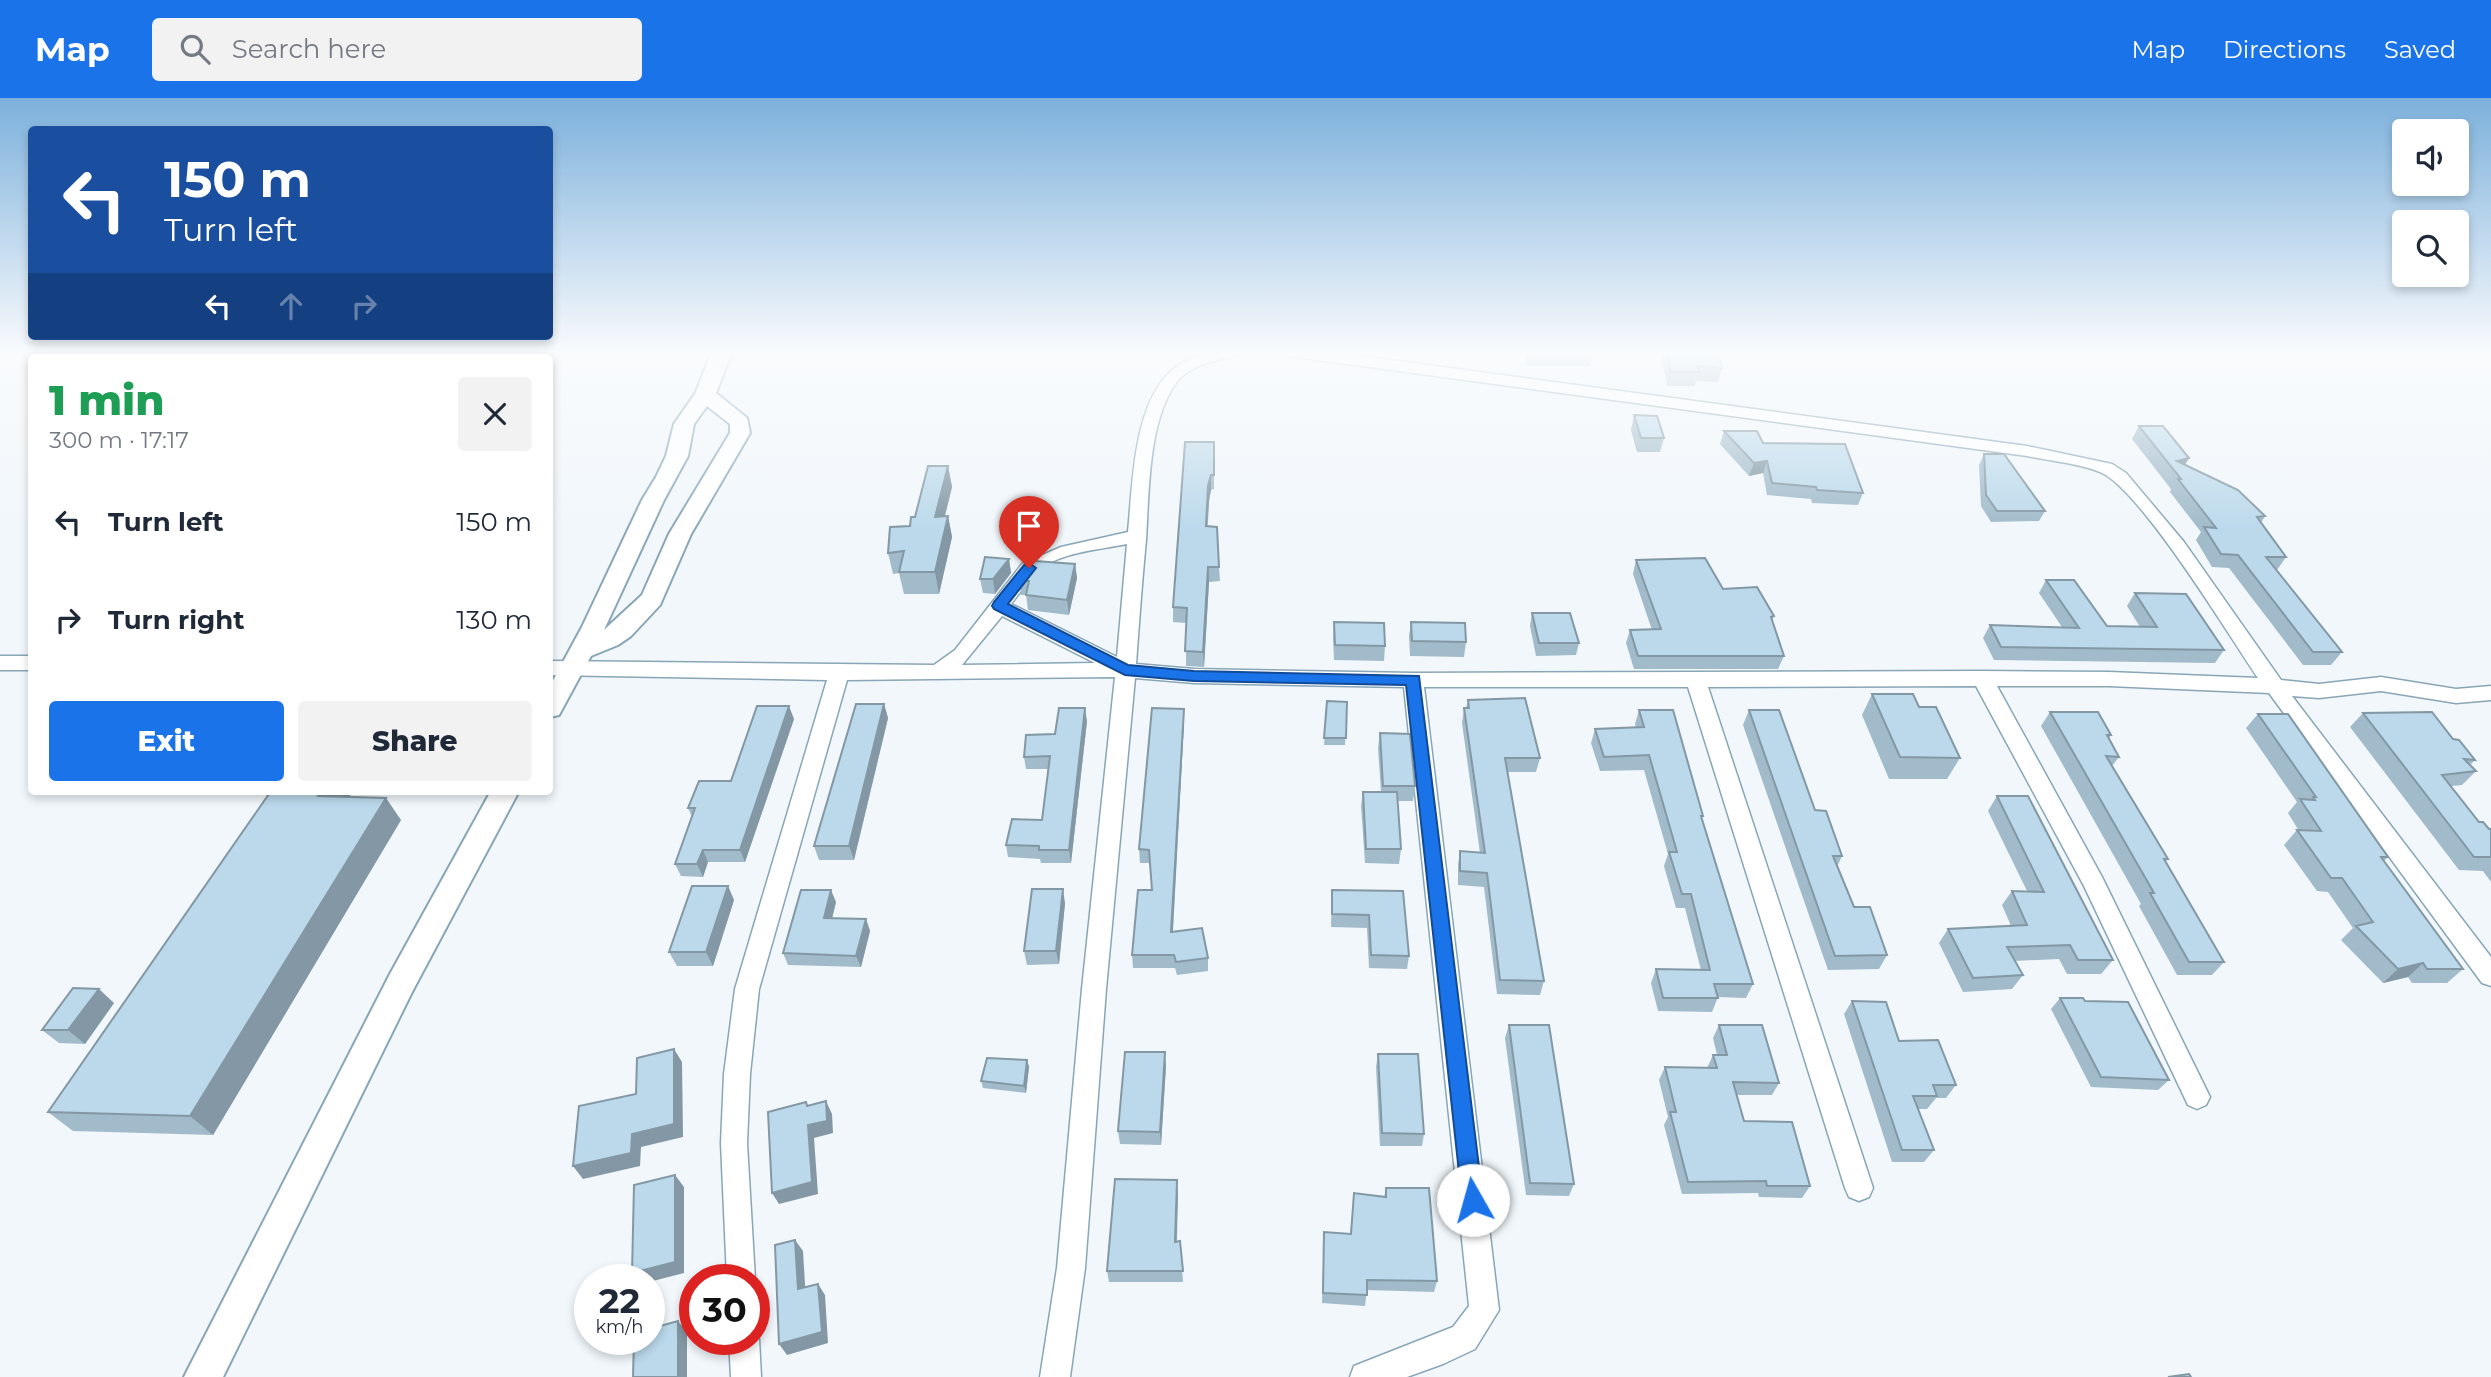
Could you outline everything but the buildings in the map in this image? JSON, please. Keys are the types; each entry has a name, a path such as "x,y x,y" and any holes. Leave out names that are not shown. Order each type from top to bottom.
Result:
{"street":[{"path":"553,700 567,662 673,466 684,424 693,411"},
{"path":"567,662 622,630 652,600 676,542 740,433 740,422 726,411"},
{"path":"1055,1377 1072,1256 1137,536 1148,434 1153,411"},
{"path":"1728,411 1988,446 2097,465 2126,481 2166,531 2274,686 2491,976"},
{"path":"940,671 962,655 1029,568 1039,561 1137,536"},
{"path":"999,606 1125,670"},
{"path":"567,662 839,673 1125,670 1194,676 1413,680 1982,678 2189,681 2319,691 2381,684 2456,696 2491,693"},
{"path":"0,663 28,663"},
{"path":"740,1264 734,1143 737,1074 747,989 839,673"},
{"path":"1982,678 2094,884 2197,1097"},
{"path":"1365,1377 1432,1353 1464,1338 1484,1310 1413,680"},
{"path":"1696,680 1859,1188"},
{"path":"203,1377 401,983 503,795"},
{"path":"745,1355 746,1377"}],"route":[{"path":"1029,568 999,606 1125,670 1194,676 1413,680 1473,1200"}]}
